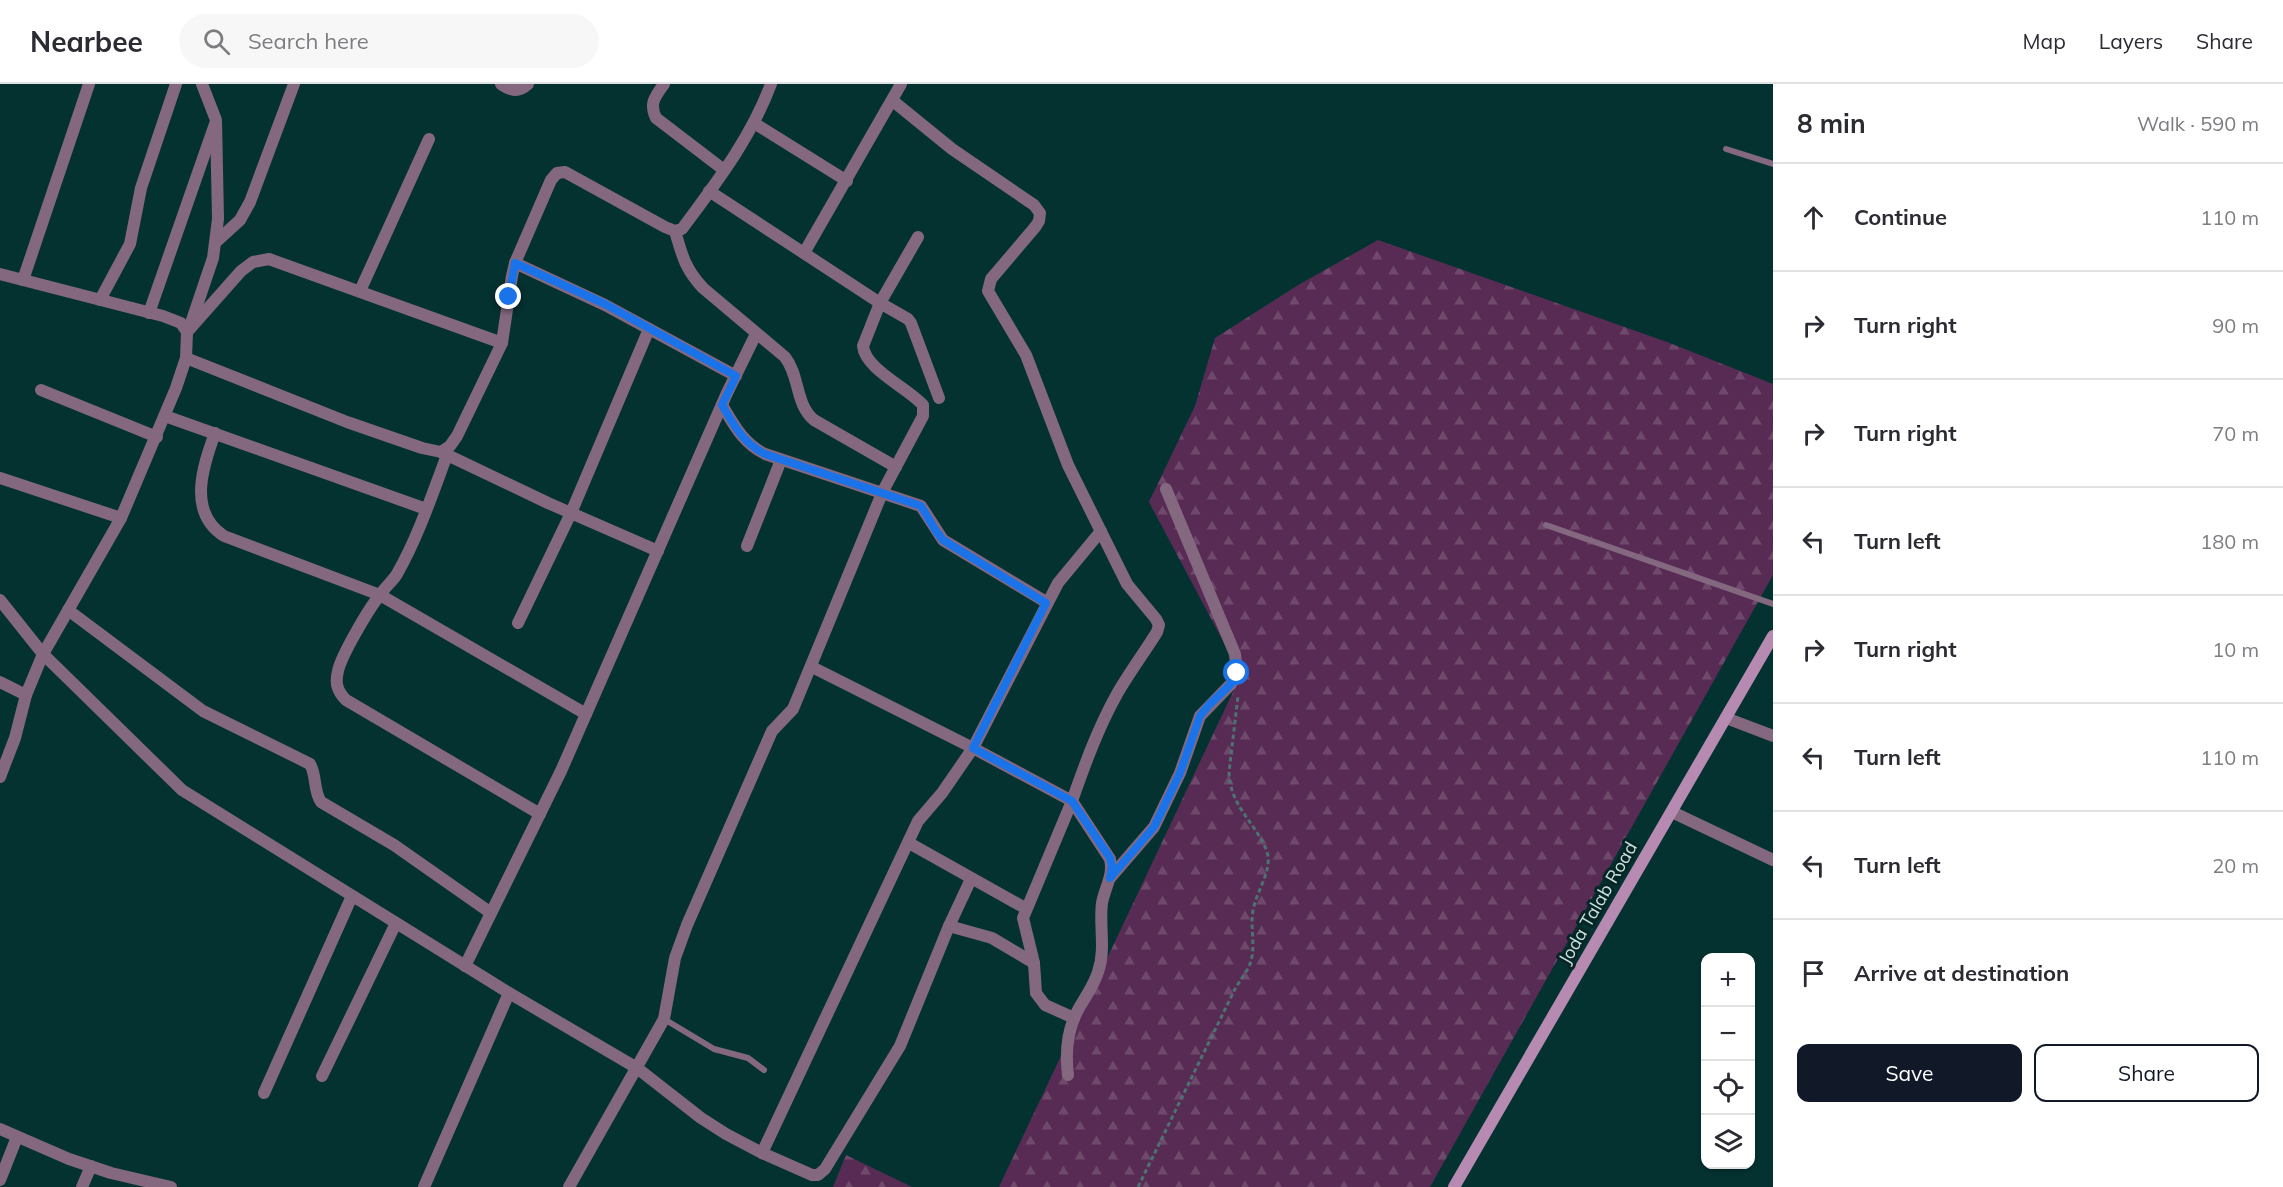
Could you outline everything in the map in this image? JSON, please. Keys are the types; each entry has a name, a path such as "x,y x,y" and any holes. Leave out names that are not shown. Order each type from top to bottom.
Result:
{"street":[{"path":"23,280 89,84"},
{"path":"100,300 130,244 141,188 176,84"},
{"path":"0,777 15,738 26,695 43,654 121,518 157,437 186,358 187,332 217,241 216,120 202,84"},
{"path":"217,241 240,219 250,202 294,84"},
{"path":"501,84 516,91 528,84"},
{"path":"664,84 652,101 652,109 656,118 724,170"},
{"path":"540,814 346,700 340,694 336,684 338,670 343,657 380,595 396,575 426,509 444,454 457,436 502,343 515,263 551,180 557,173 565,172 675,231 682,229 754,123 771,84"},
{"path":"804,253 901,84"},
{"path":"893,101 952,149 1034,205 1040,213 1036,226 991,279 988,288 1026,355 1068,465 1127,584 1159,625 1157,632 1107,714 1025,908 1023,918 1034,963 1036,993 1052,1009 1074,1018"},
{"path":"149,313 216,120"},
{"path":"754,123 847,181"},
{"path":"360,291 429,139"},
{"path":"709,191 908,319 939,398"},
{"path":"675,231 684,263 691,275 785,357 792,366 805,412 814,420 896,467"},
{"path":"569,1187 664,1019 675,958 687,925 772,730 793,709 883,491 923,416 924,408 919,401 874,365 863,352 864,339 880,303 918,237"},
{"path":"187,332 241,271 253,262 269,259 502,343"},
{"path":"515,263 605,304 736,376"},
{"path":"0,274 149,313 181,323 187,332"},
{"path":"518,623 571,513 650,329"},
{"path":"465,966 540,814 722,405 756,334"},
{"path":"186,358 347,422 444,454 658,551"},
{"path":"41,390 157,437"},
{"path":"722,405 743,439 752,448 883,491 921,506 943,540 1046,603"},
{"path":"165,416 426,509"},
{"path":"215,433 202,468 204,511 215,530 225,536 380,595 586,714"},
{"path":"747,546 781,459"},
{"path":"0,478 121,518"},
{"path":"1110,878 1154,827 1180,773 1200,716 1231,684 1237,673 1235,654 1166,489"},
{"path":"762,1153 918,821 942,793 973,748 1046,603 1071,566 1101,531"},
{"path":"0,600 43,654 182,790 509,993 637,1068 701,1118 726,1134 812,1175 818,1175 825,1169 900,1046 949,926 971,879"},
{"path":"68,610 203,711 310,764 314,772 317,796 323,804 394,845 491,913"},
{"name":"Joda Talab Road","path":"1454,1187 1773,636"},
{"path":"812,667 1072,801 1110,858 1112,866 1110,878 1102,902 1100,965 1092,986 1074,1018 1067,1039 1068,1075"},
{"path":"0,682 26,695"},
{"path":"1726,718 1773,736"},
{"path":"1672,812 1773,860"},
{"path":"909,843 1025,908"},
{"path":"264,1093 352,896"},
{"path":"322,1076 396,923"},
{"path":"949,926 992,938 1034,963"},
{"path":"424,1187 509,993"},
{"path":"0,1129 91,1166 144,1184 171,1187"},
{"path":"0,1180 17,1137"},
{"path":"82,1187 91,1166"}],"lane":[{"path":"1726,149 1773,164"},
{"path":"1546,525 1773,604"},
{"path":"664,1019 714,1049 748,1058 764,1070"}],"path":[{"path":"1138,1187 1230,997 1250,965 1253,953 1254,906 1267,869 1268,859 1267,850 1239,808 1229,784 1238,701 1237,673"}],"green space":[{"path":"1378,240 1667,342 1773,384 1773,575 1430,1187 999,1187 1241,675 1149,502 1195,406 1215,338 1300,284"},
{"path":"846,1155 912,1187 833,1187"}],"route":[{"path":"509,297 515,263 605,304 736,376 722,405 743,439 752,448 883,491 921,506 943,540 1046,603 973,748 1072,801 1110,858 1112,866 1110,878 1154,827 1180,773 1200,716 1231,684 1237,673"}]}
